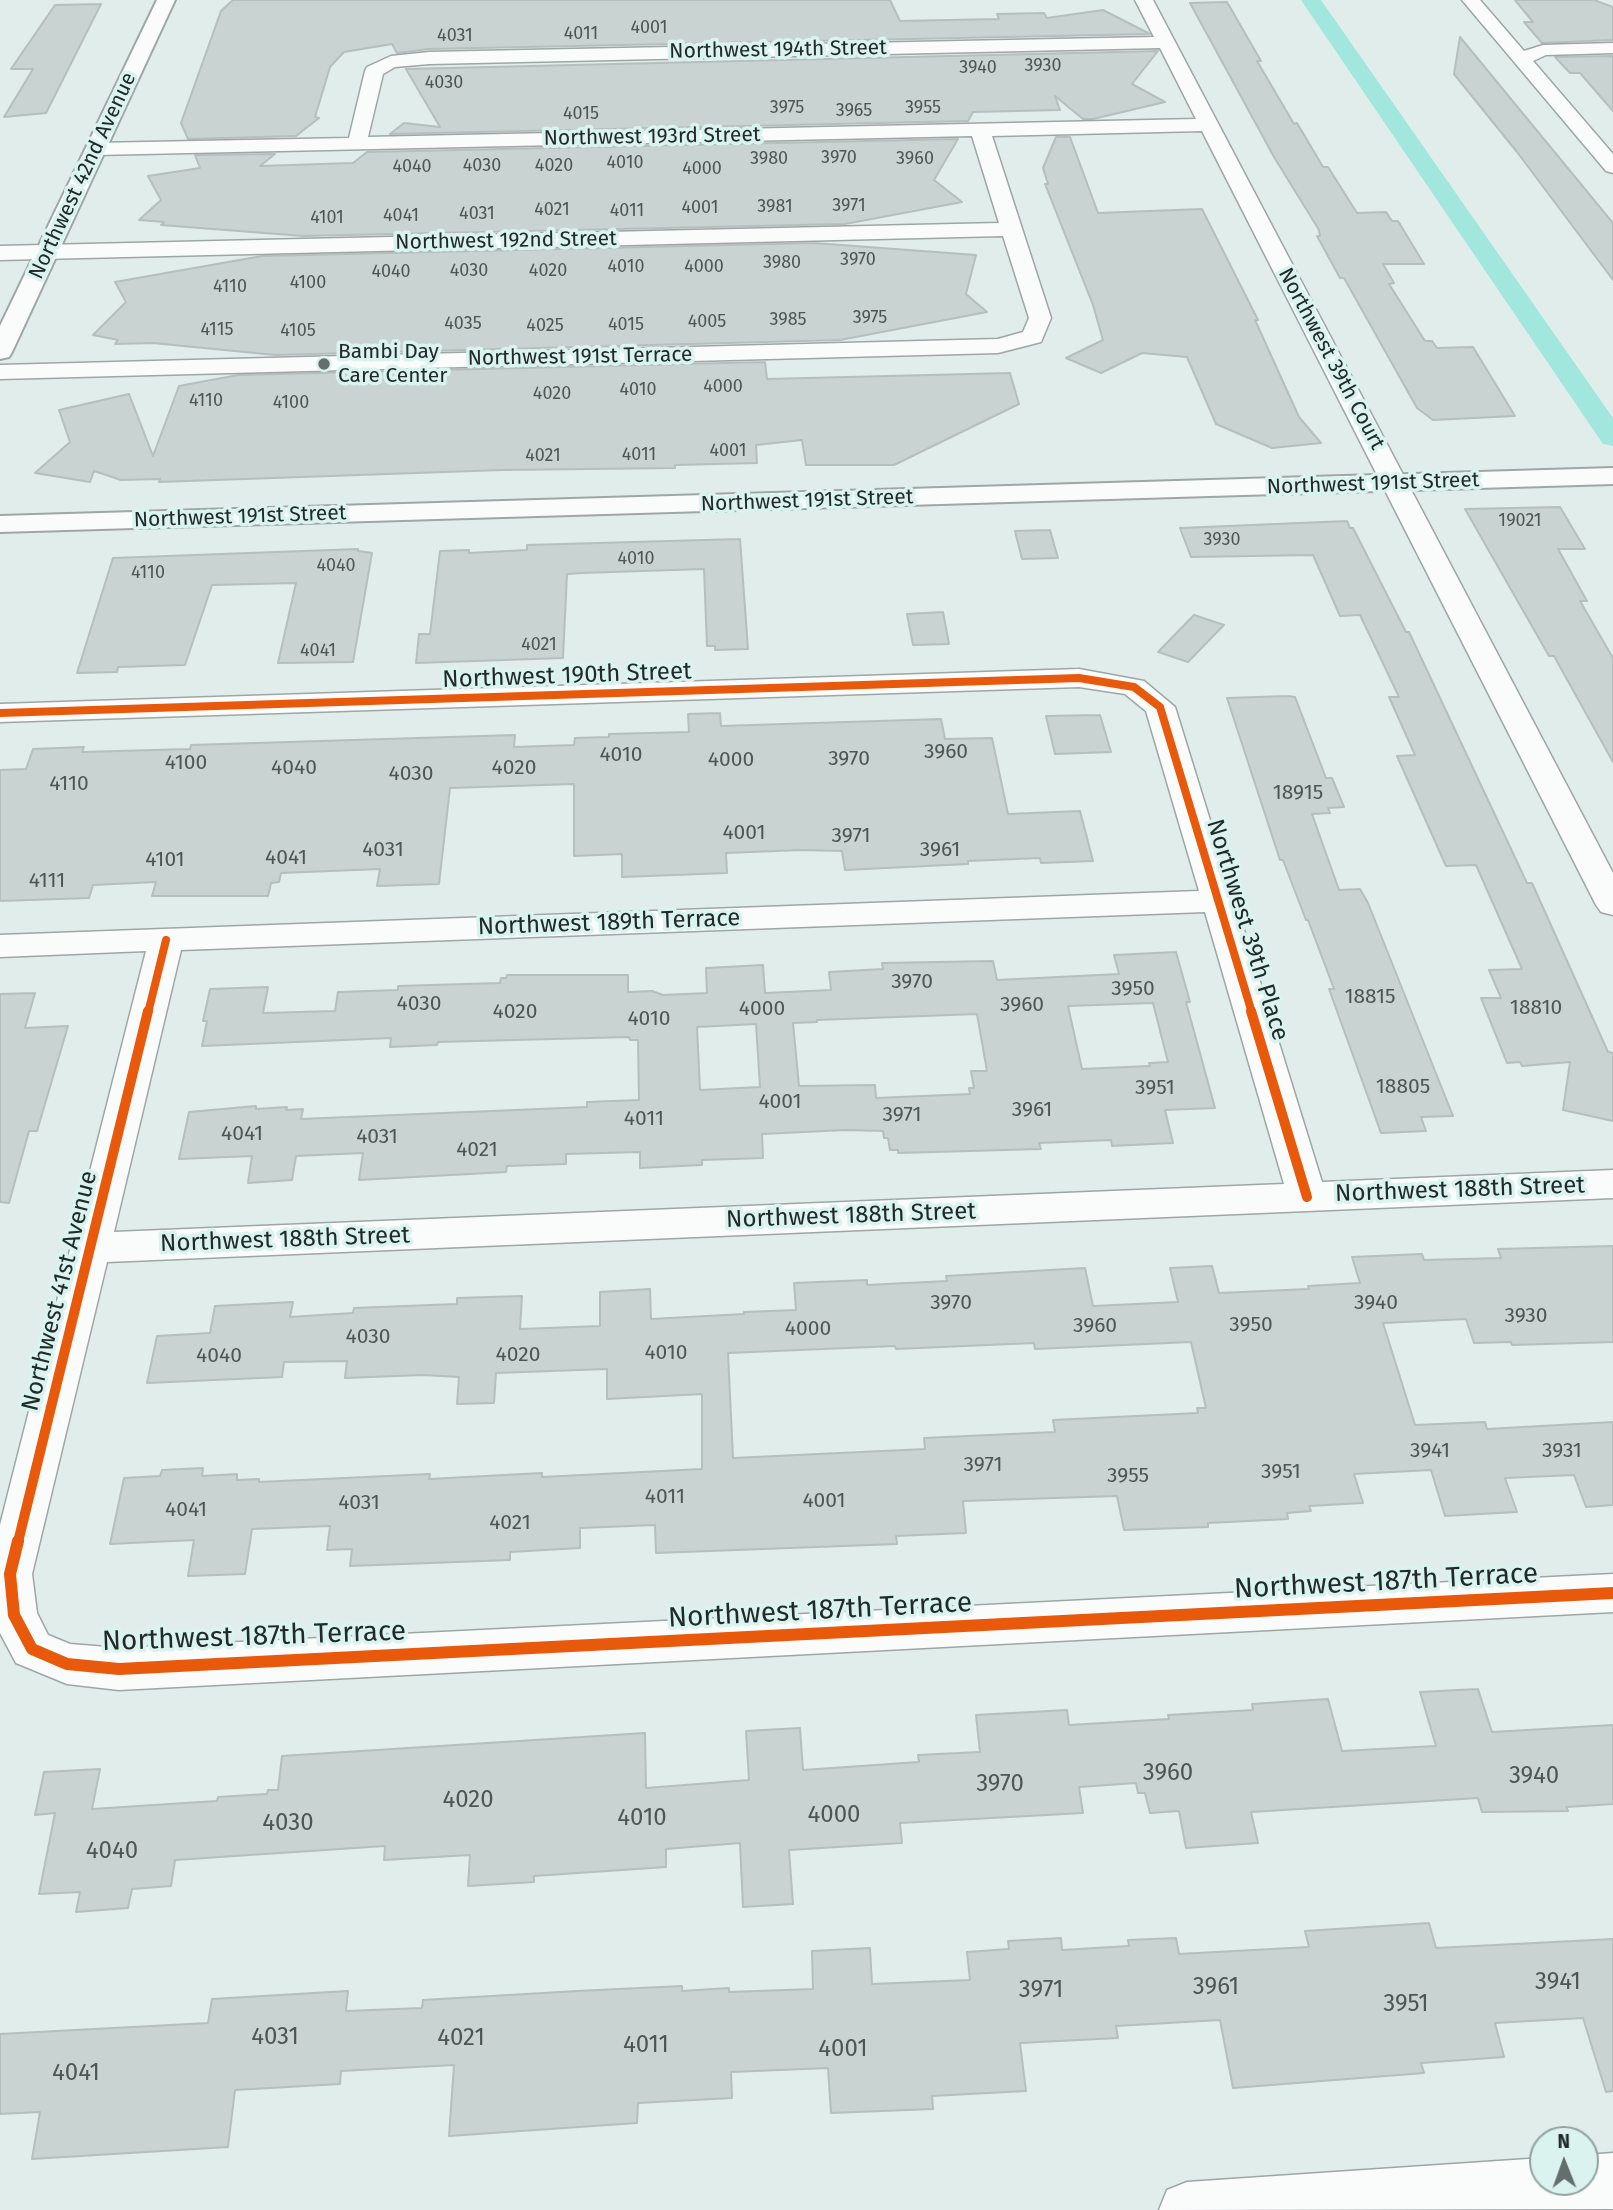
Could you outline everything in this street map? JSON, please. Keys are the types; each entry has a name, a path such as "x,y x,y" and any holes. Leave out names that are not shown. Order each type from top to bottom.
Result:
{"street":[{"name":"Northwest 42nd Avenue","path":"0,352 166,0"},
{"name":"Northwest 39th Court","path":"1144,0 1613,905"},
{"path":"1472,0 1613,167"},
{"name":"Northwest 194th Street","path":"357,144 374,71 391,62 429,58 1166,42"},
{"path":"1523,58 1543,50 1613,48"},
{"name":"Northwest 193rd Street","path":"96,149 1209,125"},
{"path":"980,130 1011,229"},
{"name":"Northwest 192nd Street","path":"0,253 1011,229"},
{"name":"Northwest 191st Terrace","path":"0,372 998,346 1033,337 1040,318 1011,229"},
{"name":"Northwest 191st Street","path":"0,524 1600,477"},
{"name":"Northwest 190th Street","path":"0,713 1079,678 1134,687"},
{"name":"Northwest 39th Place","path":"1134,687 1160,707 1307,1197"},
{"name":"Northwest 189th Terrace","path":"0,946 1219,901"},
{"name":"Northwest 41st Avenue","path":"32,1649 14,1615 10,1574 166,940"},
{"name":"Northwest 188th Street","path":"90,1248 1613,1184"},
{"name":"Northwest 187th Terrace","path":"32,1649 67,1664 120,1669 1613,1593"},
{"path":"1187,2210 1613,2181"}],"building":[{"path":"233,0 890,0 900,21 999,19 997,14 1044,13 1047,18 1103,10 1150,34 429,49 397,53 392,44 344,52 330,67 315,117 319,118 296,136 188,139 181,123 221,11"},
{"path":"1515,0 1594,0 1613,7 1613,40 1542,43 1524,22 1533,22"},
{"path":"1227,2 1261,61 1257,61 1294,124 1297,123 1323,167 1328,167 1357,213 1386,212 1392,221 1398,221 1424,264 1383,264 1394,283 1389,284 1425,341 1432,341 1437,348 1473,347 1515,416 1433,420 1417,408 1344,278 1340,278 1317,236 1320,236 1319,230 1274,157 1190,3"},
{"path":"101,4 46,113 4,117 33,69 11,69 55,5"},
{"path":"1460,37 1613,223 1613,280 1517,152 1454,74"},
{"path":"1158,51 1132,84 1165,102 1093,119 1083,119 1055,96 1060,110 973,112 968,121 390,134 404,123 440,127 406,69"},
{"path":"1613,56 1613,111 1580,73 1570,73 1555,57"},
{"path":"1056,137 1070,137 1098,213 1202,209 1258,320 1255,320 1299,417 1321,443 1272,448 1216,424 1187,357 1142,353 1101,373 1066,358 1103,340 1093,305 1045,184 1048,184 1043,168"},
{"path":"958,139 934,180 962,202 845,224 303,236 161,225 164,222 139,220 161,200 148,176 200,168 195,155 275,154 260,166 353,163 367,152"},
{"path":"814,243 976,255 966,294 987,312 840,340 275,355 153,343 115,344 118,340 93,335 126,302 115,282 262,256"},
{"path":"765,362 767,379 1010,373 1019,404 894,465 806,465 802,440 756,445 757,463 675,465 675,468 502,470 159,482 160,479 121,480 94,471 90,482 35,473 70,442 59,410 129,394 153,456 179,386 238,375"},
{"path":"1560,507 1585,549 1558,549 1587,601 1580,601 1613,658 1613,762 1554,656 1549,656 1465,509"},
{"path":"1347,521 1406,632 1409,632 1527,883 1532,883 1608,1052 1613,1053 1613,1121 1563,1110 1570,1062 1522,1066 1520,1062 1507,1063 1481,998 1501,998 1489,970 1522,969 1476,865 1446,866 1397,756 1415,755 1389,697 1399,697 1360,615 1340,616 1313,555 1191,557 1180,528"},
{"path":"1050,530 1058,558 1022,559 1015,531"},
{"path":"740,539 748,649 715,650 715,646 707,646 704,569 581,573 567,574 563,658 416,663 419,634 430,634 440,551 469,550 469,553 527,550 527,545"},
{"path":"358,549 372,553 353,662 278,663 296,583 212,585 185,665 118,667 117,672 77,673 113,558"},
{"path":"943,612 949,644 913,645 907,614"},
{"path":"1194,615 1224,625 1188,662 1158,652"},
{"path":"1295,697 1326,778 1332,778 1344,807 1328,808 1330,813 1312,814 1339,890 1360,889 1368,903 1453,1116 1421,1117 1426,1131 1381,1133 1329,989 1334,989 1283,860 1280,860 1227,698"},
{"path":"720,713 721,726 941,719 945,739 992,738 1008,814 1080,811 1093,861 1041,863 1040,858 845,870 842,851 801,850 726,853 727,873 622,877 622,854 574,856 574,784 450,788 439,884 377,886 380,869 281,873 279,882 271,883 268,896 152,896 156,882 93,885 89,898 0,901 0,770 26,769 33,749 84,747 82,752 190,749 191,745 515,735 514,747 574,745 575,738 609,737 609,734 689,732 688,714"},
{"path":"1100,715 1111,752 1055,754 1046,716"},
{"path":"1176,952 1190,1002 1186,1002 1215,1108 1165,1110 1173,1143 1112,1146 1111,1140 1039,1143 1041,1149 898,1153 898,1150 890,1150 888,1138 884,1138 883,1131 846,1130 762,1134 763,1158 702,1160 702,1165 640,1168 640,1152 566,1154 566,1164 507,1166 506,1172 359,1180 363,1153 296,1156 292,1180 248,1183 252,1156 179,1159 189,1112 256,1106 256,1109 287,1107 286,1110 303,1109 301,1119 587,1107 587,1102 639,1100 638,1040 630,1040 629,1037 438,1042 437,1045 390,1047 391,1038 202,1046 207,1021 203,1021 210,989 268,987 263,1013 335,1011 338,992 398,990 398,986 500,983 501,978 506,978 507,975 628,975 628,992 652,991 663,995 707,993 706,968 763,965 765,993 831,990 829,972 883,969 882,963 993,961 997,980 1119,974 1114,955","holes":["1153,1003 1168,1062 1149,1063 1150,1066 1082,1069 1068,1006","977,1014 987,1071 971,1071 974,1088 969,1088 970,1094 876,1098 875,1085 799,1086 793,1023","756,1024 760,1087 700,1090 697,1027"]},
{"path":"35,993 25,1028 68,1026 37,1131 29,1131 9,1203 0,1202 0,994"},
{"path":"1613,1246 1613,1342 1512,1345 1511,1342 1474,1343 1466,1319 1383,1323 1415,1425 1485,1422 1487,1429 1613,1422 1613,1505 1586,1507 1574,1475 1505,1478 1517,1512 1445,1516 1431,1470 1354,1474 1363,1503 1309,1506 1311,1511 1287,1513 1288,1519 1208,1523 1208,1527 1124,1530 1117,1496 963,1501 966,1533 896,1536 897,1544 656,1553 655,1525 580,1528 580,1548 510,1552 510,1560 350,1566 352,1549 327,1550 330,1526 252,1529 245,1574 188,1576 194,1540 110,1544 124,1478 160,1476 162,1470 203,1468 202,1476 237,1474 237,1480 259,1479 259,1482 430,1474 429,1479 542,1473 542,1477 702,1469 702,1394 607,1399 607,1369 496,1373 494,1403 457,1404 459,1377 423,1375 345,1378 347,1361 284,1362 282,1377 147,1383 157,1336 210,1333 215,1306 293,1302 290,1317 353,1313 354,1308 457,1304 457,1298 522,1296 520,1329 600,1326 600,1292 650,1289 651,1319 796,1310 794,1283 867,1280 867,1285 947,1281 946,1276 1085,1268 1093,1306 1178,1302 1170,1268 1212,1266 1219,1293 1309,1289 1308,1286 1360,1283 1352,1257 1422,1254 1424,1260 1501,1258 1498,1249","holes":["1191,1342 1206,1408 1197,1408 1198,1413 1053,1420 1055,1432 924,1438 925,1449 733,1458 728,1353 1034,1343 1035,1349"]},
{"path":"1478,1689 1492,1732 1613,1725 1613,1804 1566,1807 1568,1811 1482,1812 1478,1798 1251,1812 1258,1843 1186,1848 1179,1811 1150,1813 1145,1793 1138,1793 1136,1783 1079,1787 1083,1813 900,1823 902,1843 789,1850 793,1904 743,1907 740,1843 666,1849 666,1867 534,1876 534,1882 468,1886 470,1855 384,1860 385,1846 175,1860 171,1886 132,1889 128,1908 76,1912 80,1892 39,1894 55,1813 35,1815 44,1772 100,1769 92,1809 217,1801 218,1797 267,1794 268,1790 278,1790 282,1756 645,1733 646,1788 749,1780 746,1731 800,1728 803,1770 919,1762 918,1755 980,1752 976,1715 1067,1710 1069,1725 1169,1719 1168,1715 1253,1710 1252,1704 1328,1699 1342,1751 1436,1746 1420,1692"},
{"path":"1429,1923 1436,1948 1613,1939 1613,2091 1606,2092 1583,2018 1495,2023 1504,2057 1421,2063 1424,2073 1233,2088 1220,2020 1116,2026 1118,2038 1020,2043 1026,2091 932,2096 933,2109 831,2113 828,2068 731,2072 732,2098 638,2103 637,2123 449,2136 454,2065 341,2071 340,2084 235,2090 228,2147 32,2159 40,2112 0,2114 0,2034 208,2023 212,1999 348,1991 346,2011 422,2008 423,2000 682,1986 682,1991 729,1988 729,1992 813,1989 812,1951 870,1948 872,1984 970,1980 967,1952 1009,1949 1008,1941 1061,1938 1062,1950 1129,1946 1128,1940 1176,1938 1179,1954 1309,1947 1305,1931"}],"waterway":[{"path":"1311,0 1613,438"}],"cycle path":[{"path":"0,713 1079,678 1134,687 1160,707 1307,1197"},
{"path":"166,940 10,1574 14,1615 32,1649 67,1664 119,1669 1613,1593"}],"place":[{"name":"Bambi Day Care Center","path":"324,364"}]}
